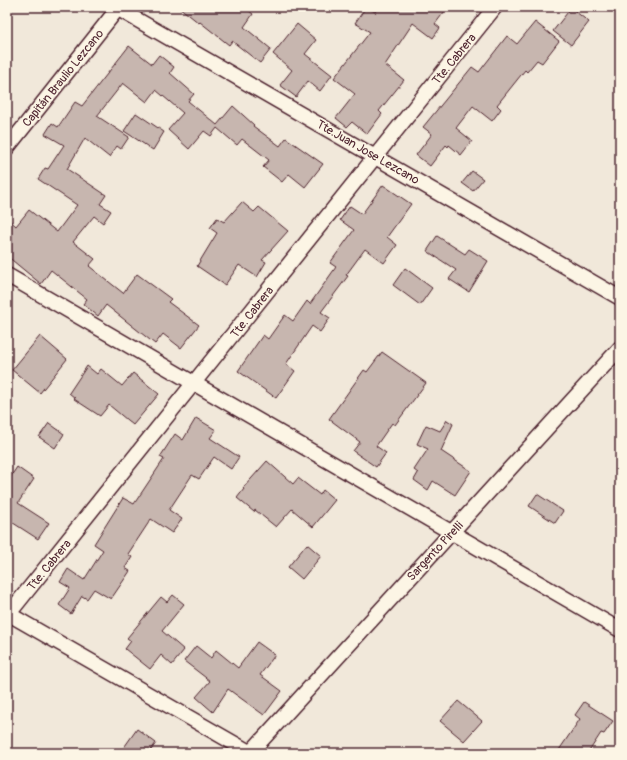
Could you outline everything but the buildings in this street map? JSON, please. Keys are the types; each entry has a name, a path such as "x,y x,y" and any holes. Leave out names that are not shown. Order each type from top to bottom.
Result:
{"street":[{"name":"Tte. Cabrera","path":"8,614 195,383 495,7"},
{"name":"Tte.Juan Jose Lezcano","path":"117,8 620,298"},
{"name":"Capitán Braulio Lezcano","path":"7,148 117,8"},
{"path":"7,275 620,630"},
{"name":"Sargento Pirelli","path":"250,753 620,348"},
{"path":"8,614 250,753"}]}
